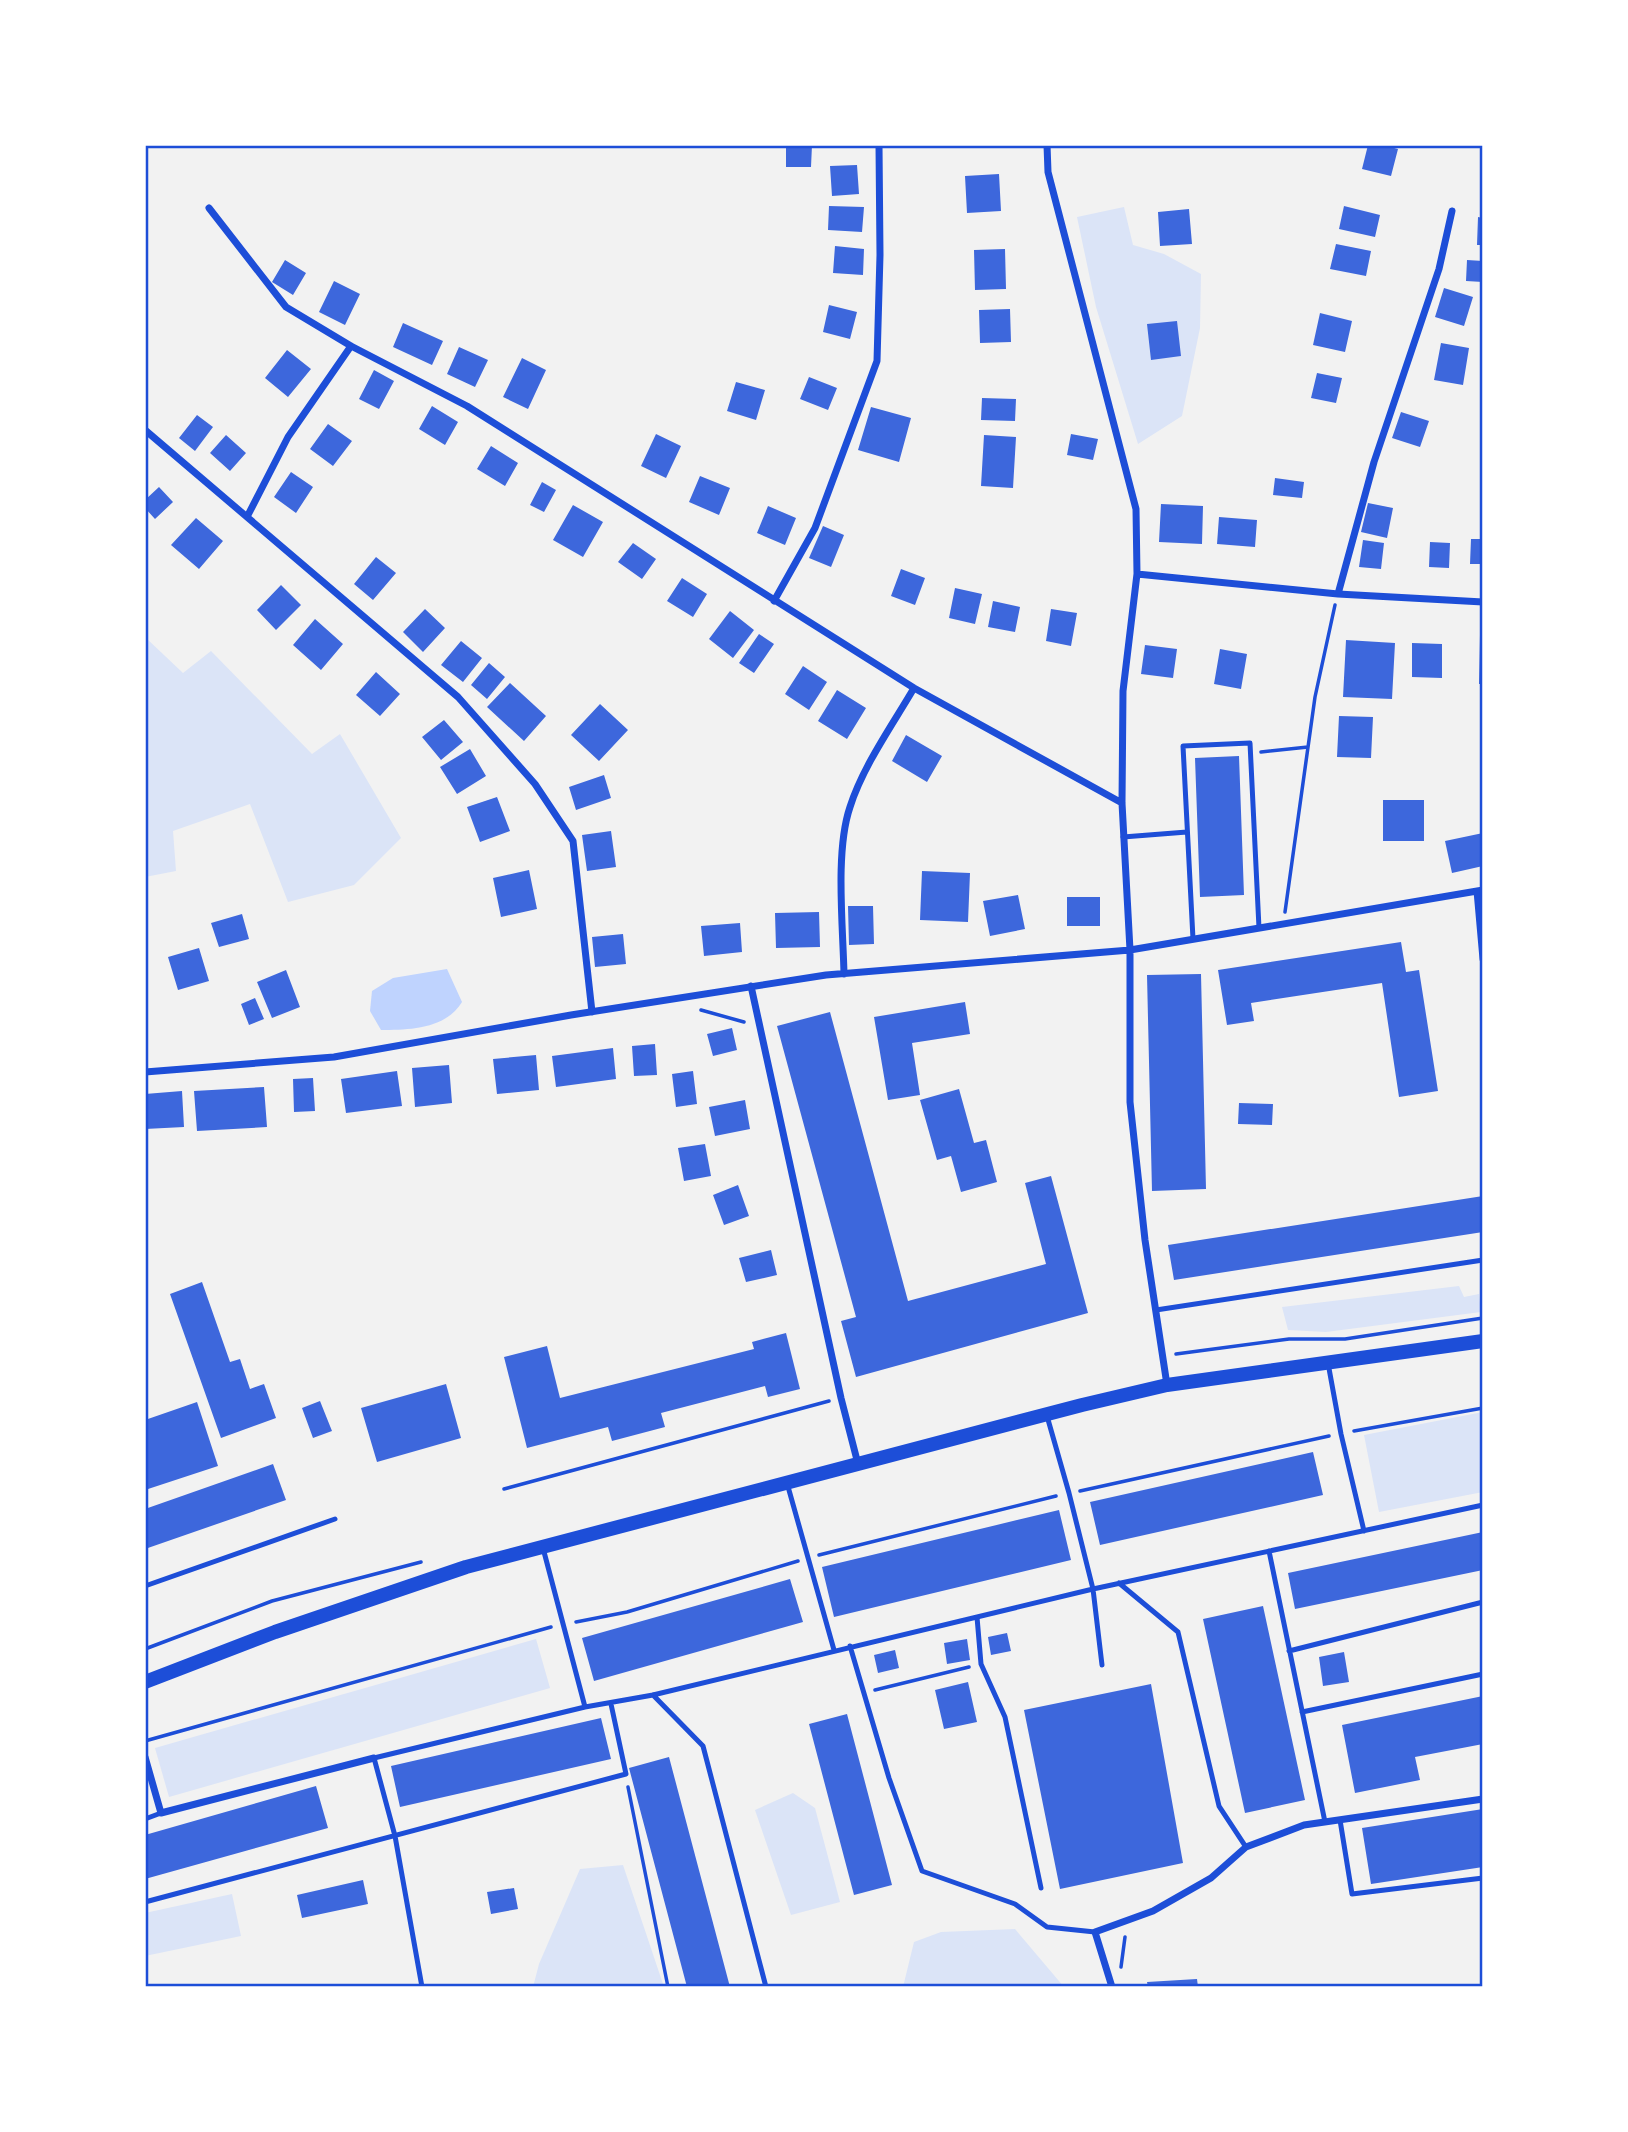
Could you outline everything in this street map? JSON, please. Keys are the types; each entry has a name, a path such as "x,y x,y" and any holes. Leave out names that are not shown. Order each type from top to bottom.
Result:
{"main road":[{"path":"145,1682 275,1632 466,1567 1046,1414 1167,1385 1483,1341"}],"street":[{"path":"774,601 815,528 877,360 879,145"},
{"path":"1047,145 1048,172 1136,509 1137,574 1123,691 1122,803 1130,950 1130,1102 1145,1240 1167,1385"},
{"path":"209,208 286,307 351,346 467,406 915,688 1122,803"},
{"path":"1338,594 1374,462 1439,269 1451,211"},
{"path":"247,517 288,437 351,346"},
{"path":"145,430 458,698 535,783 573,841 592,1012"},
{"path":"1137,574 1338,594 1483,602"},
{"path":"844,974 842,858 850,807 878,748 915,688"},
{"path":"145,1072 334,1057 751,986 844,974 1130,950 1480,891 1483,959"},
{"path":"751,986 841,1398 859,1465"},
{"path":"145,1757 161,1813 374,1758"},
{"path":"1112,1987 1096,1932 1153,1911 1211,1878 1246,1847 1304,1825 1483,1799"}],"lane":[{"path":"1193,939 1183,746 1250,743 1259,928"},
{"path":"1123,837 1187,832"},
{"path":"1156,1310 1483,1260"},
{"path":"1328,1363 1341,1434 1364,1531"},
{"path":"1046,1414 1093,1589 1102,1665"},
{"path":"788,1483 834,1650"},
{"path":"422,1987 395,1836 374,1758 585,1707 653,1695 1119,1583 1483,1505"},
{"path":"145,1586 335,1519"},
{"path":"542,1546 585,1707"},
{"path":"1269,1551 1325,1822"},
{"path":"1119,1583 1178,1632 1219,1806 1246,1847"},
{"path":"1289,1651 1483,1602"},
{"path":"977,1617 981,1664 1005,1717 1041,1888"},
{"path":"850,1646 889,1778 922,1871 1015,1904 1047,1927 1096,1932"},
{"path":"1302,1712 1483,1674"},
{"path":"653,1695 703,1746 766,1987"},
{"path":"145,1902 626,1774 611,1704"},
{"path":"145,1819 161,1813"},
{"path":"1340,1820 1352,1894 1483,1878"}],"path":[{"path":"1283,924 1315,697 1338,594"},
{"path":"1251,753 1308,747"},
{"path":"696,1009 730,1017 759,1028"},
{"path":"1163,1356 1289,1339 1345,1339 1483,1318"},
{"path":"504,1489 841,1398"},
{"path":"864,1693 981,1664"},
{"path":"626,1774 668,1987"},
{"path":"1120,1973 1128,1919"}],"shaded area":[{"path":"1124,207 1133,245 1164,254 1201,274 1200,328 1182,416 1138,444 1096,307 1077,217"},
{"path":"145,637 183,673 211,651 312,754 340,734 401,838 354,885 288,902 250,804 173,831 176,871 145,877"},
{"path":"1459,1286 1464,1297 1479,1294 1481,1312 1326,1332 1288,1330 1282,1307"},
{"path":"1483,1412 1483,1492 1379,1512 1364,1435"},
{"path":"536,1639 550,1688 169,1797 155,1748"},
{"path":"793,1793 815,1808 840,1902 791,1915 755,1810"},
{"path":"623,1865 664,1987 533,1987 539,1964 580,1869"},
{"path":"232,1894 241,1936 145,1956 145,1913"},
{"path":"1015,1929 1064,1987 903,1987 914,1942 941,1932"}],"water":[{"path":"447,969 462,1002 455,1011 447,1018 426,1026 381,1030 370,1011 372,991 393,978"}],"building":[{"path":"786,145 812,145 811,167 786,167"},
{"path":"1368,145 1398,149 1391,176 1362,169"},
{"path":"857,165 859,194 832,196 830,166"},
{"path":"999,174 1001,211 967,213 965,176"},
{"path":"829,206 864,207 862,232 828,230"},
{"path":"1344,206 1380,215 1375,237 1339,229"},
{"path":"1189,209 1192,244 1160,246 1158,212"},
{"path":"1478,217 1483,218 1483,245 1477,245"},
{"path":"1336,244 1371,251 1366,276 1330,269"},
{"path":"835,246 864,249 863,275 833,273"},
{"path":"1005,249 1006,289 975,290 974,250"},
{"path":"285,260 306,273 293,295 272,282"},
{"path":"1467,260 1483,261 1483,282 1466,281"},
{"path":"334,281 360,294 345,325 319,312"},
{"path":"1444,288 1473,297 1464,326 1435,317"},
{"path":"829,305 857,312 850,339 823,332"},
{"path":"1010,309 1011,342 980,343 979,310"},
{"path":"1320,313 1352,321 1345,352 1313,345"},
{"path":"1177,321 1181,356 1151,360 1147,324"},
{"path":"403,323 443,341 432,365 393,347"},
{"path":"1441,343 1469,348 1463,385 1434,380"},
{"path":"459,347 488,360 475,387 447,374"},
{"path":"287,350 311,369 288,397 265,378"},
{"path":"522,358 546,370 528,409 503,397"},
{"path":"374,370 394,381 379,409 359,399"},
{"path":"1317,373 1342,378 1336,403 1311,398"},
{"path":"809,377 837,388 828,410 800,399"},
{"path":"736,382 765,390 756,420 727,411"},
{"path":"982,398 1016,399 1015,421 981,420"},
{"path":"432,406 458,422 445,445 419,429"},
{"path":"871,407 911,418 899,462 858,450"},
{"path":"1401,412 1429,421 1420,447 1392,438"},
{"path":"197,415 213,427 195,451 179,438"},
{"path":"328,424 352,441 333,466 310,449"},
{"path":"656,434 681,446 666,478 641,466"},
{"path":"1071,434 1098,439 1093,460 1067,455"},
{"path":"226,435 246,453 230,471 210,453"},
{"path":"984,435 1016,437 1013,488 981,486"},
{"path":"491,446 518,463 505,486 477,469"},
{"path":"291,472 313,487 296,513 274,497"},
{"path":"700,476 730,488 719,515 689,502"},
{"path":"1275,478 1304,482 1302,498 1273,495"},
{"path":"542,482 556,490 544,512 530,505"},
{"path":"159,487 173,502 155,519 145,508 145,500"},
{"path":"1368,503 1393,508 1387,538 1361,532"},
{"path":"1161,504 1203,506 1202,544 1159,542"},
{"path":"573,505 603,522 583,557 553,540"},
{"path":"768,506 796,518 785,545 757,533"},
{"path":"1219,517 1257,520 1255,547 1217,544"},
{"path":"196,518 223,541 199,569 171,545"},
{"path":"823,526 844,535 831,567 809,558"},
{"path":"1471,539 1483,539 1483,564 1470,564"},
{"path":"1363,540 1384,543 1381,569 1359,567"},
{"path":"1430,542 1450,543 1449,568 1429,567"},
{"path":"633,543 656,559 642,579 618,562"},
{"path":"376,557 396,573 373,600 354,584"},
{"path":"901,569 925,578 915,605 891,596"},
{"path":"682,578 707,594 693,617 667,601"},
{"path":"281,585 301,605 276,630 257,610"},
{"path":"955,588 982,594 975,624 949,618"},
{"path":"993,601 1020,607 1015,632 988,627"},
{"path":"425,609 445,628 423,652 403,632"},
{"path":"1051,609 1077,613 1071,646 1046,641"},
{"path":"730,611 754,630 733,658 709,639"},
{"path":"315,619 343,644 321,670 293,645"},
{"path":"759,634 774,644 754,673 739,663"},
{"path":"1480,635 1483,635 1483,684 1479,684"},
{"path":"1346,640 1395,643 1392,699 1343,697"},
{"path":"461,641 482,658 463,682 441,665"},
{"path":"1412,643 1442,644 1442,678 1412,677"},
{"path":"1145,645 1177,649 1173,678 1141,674"},
{"path":"1220,649 1247,654 1241,689 1214,684"},
{"path":"489,663 505,677 487,699 471,685"},
{"path":"803,666 827,682 809,710 785,694"},
{"path":"376,672 400,694 380,716 356,695"},
{"path":"510,683 546,716 524,741 487,707"},
{"path":"837,690 866,708 847,739 818,721"},
{"path":"600,704 628,730 599,761 571,735"},
{"path":"1339,716 1373,717 1371,758 1337,757"},
{"path":"444,720 463,742 441,760 422,737"},
{"path":"906,735 942,756 927,782 892,761"},
{"path":"470,749 486,776 457,794 440,767"},
{"path":"1239,756 1244,895 1200,897 1195,758"},
{"path":"604,775 611,798 576,810 569,787"},
{"path":"497,797 510,831 480,842 467,807"},
{"path":"1383,800 1424,800 1424,841 1383,841"},
{"path":"611,831 616,867 587,871 582,835"},
{"path":"1483,833 1483,866 1452,873 1445,841"},
{"path":"529,870 537,909 501,917 493,878"},
{"path":"922,871 970,873 968,922 920,920"},
{"path":"1018,895 1025,929 990,936 983,901"},
{"path":"1067,897 1100,897 1100,926 1067,926"},
{"path":"848,906 873,906 874,944 849,945"},
{"path":"819,912 820,947 776,948 775,913"},
{"path":"242,914 249,939 219,947 211,923"},
{"path":"740,923 742,952 704,956 701,926"},
{"path":"623,934 626,964 595,967 592,937"},
{"path":"1401,942 1406,972 1419,970 1438,1091 1399,1097 1382,983 1251,1003 1254,1021 1227,1025 1218,970"},
{"path":"199,948 209,981 178,990 168,957"},
{"path":"286,970 300,1007 272,1018 257,982"},
{"path":"1201,974 1206,1189 1152,1191 1147,975"},
{"path":"255,998 264,1019 249,1025 241,1004"},
{"path":"965,1002 970,1034 912,1043 920,1095 888,1100 874,1017"},
{"path":"830,1012 908,1301 1046,1264 1025,1183 1051,1176 1088,1313 856,1377 841,1321 856,1317 777,1026"},
{"path":"732,1028 737,1050 713,1056 707,1034"},
{"path":"655,1044 657,1075 634,1076 632,1046"},
{"path":"613,1048 616,1079 556,1087 552,1056"},
{"path":"536,1055 539,1090 497,1094 493,1059"},
{"path":"449,1065 452,1103 415,1107 412,1068"},
{"path":"397,1071 402,1106 346,1113 341,1079"},
{"path":"693,1071 697,1104 676,1107 672,1074"},
{"path":"313,1078 315,1111 294,1112 293,1079"},
{"path":"264,1087 267,1127 197,1131 194,1091"},
{"path":"959,1089 974,1143 986,1140 997,1182 961,1192 951,1156 937,1160 920,1100"},
{"path":"182,1091 184,1127 145,1129 145,1094"},
{"path":"745,1100 750,1129 715,1136 709,1107"},
{"path":"1239,1103 1273,1104 1272,1125 1238,1124"},
{"path":"705,1144 711,1176 684,1181 678,1148"},
{"path":"738,1185 749,1216 724,1225 713,1195"},
{"path":"1483,1196 1483,1232 1174,1280 1168,1245"},
{"path":"771,1250 777,1275 746,1282 739,1258"},
{"path":"202,1282 230,1362 240,1359 250,1389 264,1384 276,1418 221,1438 170,1294"},
{"path":"786,1333 800,1389 768,1397 765,1386 661,1413 665,1427 612,1441 608,1427 527,1448 504,1357 547,1346 560,1398 754,1349 752,1342"},
{"path":"446,1384 461,1438 377,1462 361,1408"},
{"path":"320,1401 332,1431 313,1438 302,1408"},
{"path":"197,1402 218,1466 145,1490 145,1420"},
{"path":"1313,1452 1323,1495 1100,1545 1090,1502"},
{"path":"273,1464 286,1500 145,1549 145,1509"},
{"path":"1059,1510 1071,1560 834,1617 822,1567"},
{"path":"1483,1532 1483,1570 1295,1609 1288,1573"},
{"path":"790,1579 803,1622 594,1681 582,1638"},
{"path":"1263,1606 1305,1800 1245,1813 1203,1619"},
{"path":"1007,1633 1011,1651 991,1655 988,1637"},
{"path":"967,1639 970,1660 947,1664 944,1643"},
{"path":"895,1650 899,1668 878,1673 874,1655"},
{"path":"1344,1652 1349,1682 1323,1686 1319,1657"},
{"path":"968,1682 977,1722 944,1729 935,1690"},
{"path":"1151,1684 1183,1863 1060,1889 1024,1710"},
{"path":"1483,1696 1483,1744 1415,1757 1420,1780 1355,1793 1342,1725"},
{"path":"847,1714 892,1885 854,1895 809,1724"},
{"path":"601,1718 611,1759 400,1807 391,1766"},
{"path":"669,1757 730,1987 687,1987 629,1768"},
{"path":"316,1786 328,1828 145,1879 145,1835"},
{"path":"1483,1809 1483,1867 1371,1884 1362,1828"},
{"path":"363,1880 368,1904 302,1918 297,1895"},
{"path":"514,1888 518,1909 491,1914 487,1892"},
{"path":"1197,1979 1198,1987 1148,1987 1147,1982"}]}
